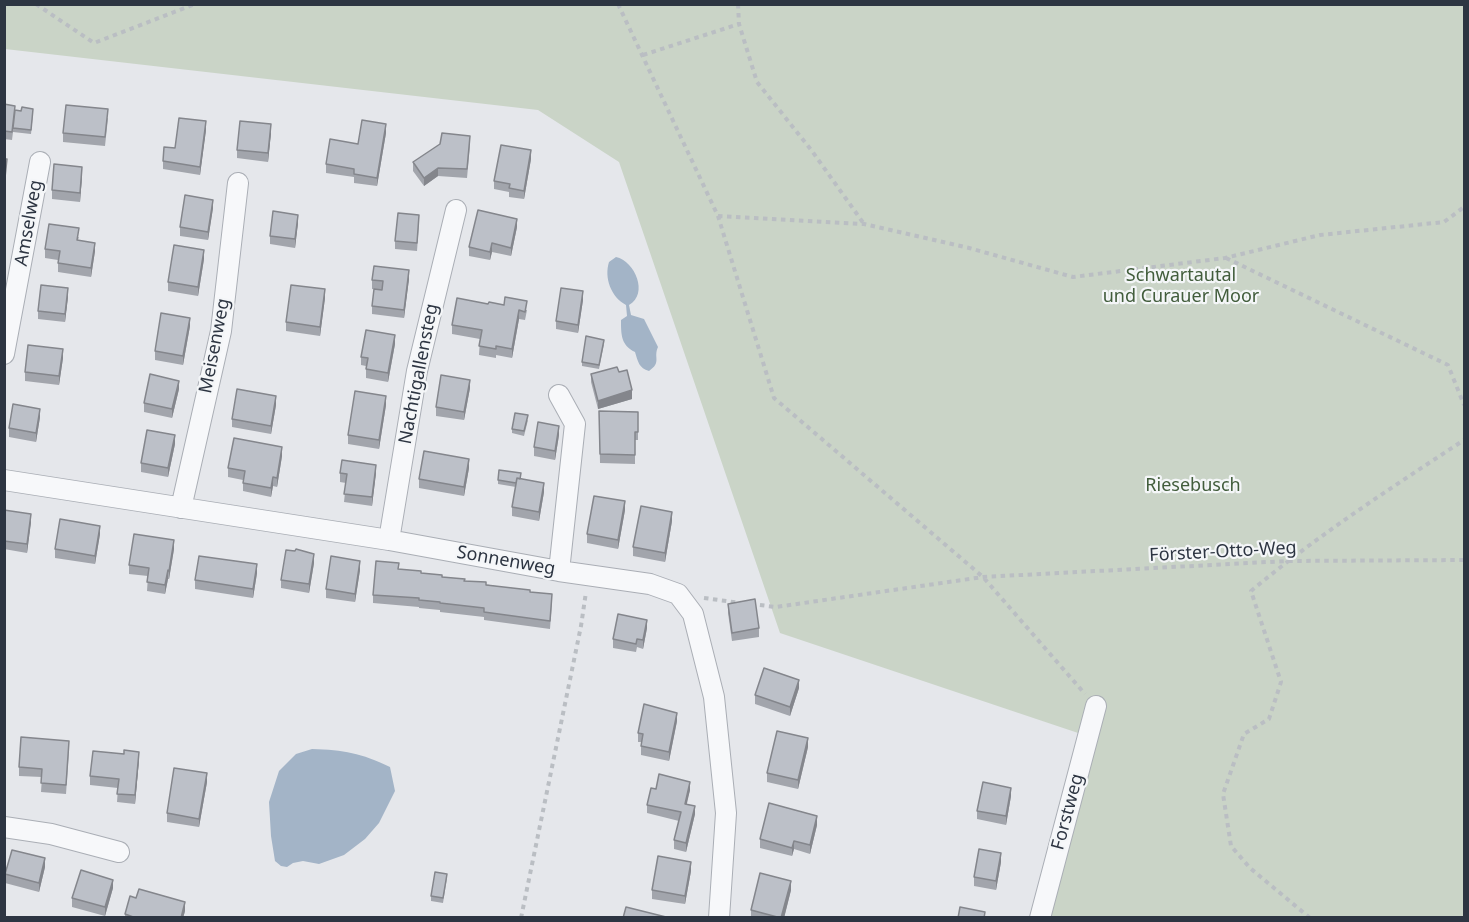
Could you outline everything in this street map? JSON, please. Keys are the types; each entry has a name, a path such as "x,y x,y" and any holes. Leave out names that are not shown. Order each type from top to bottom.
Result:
{"street":[{"name":"Amselweg","path":"4,354 12,323 40,162"},
{"name":"Meisenweg","path":"181,508 222,331 238,183"},
{"name":"Nachtigallensteg","path":"389,540 417,370 456,210"},
{"path":"559,396 575,424 559,571"},
{"name":"Sonnenweg","path":"4,480 389,540 559,571 650,584 678,594"},
{"path":"678,594 693,614 714,697 726,813 719,918"},
{"name":"Forstweg","path":"1040,918 1096,706"},
{"path":"4,826 51,834 119,852"}],"path":[{"path":"36,4 94,43 195,4"},
{"path":"618,4 718,216 774,398 983,577 1096,706"},
{"path":"738,4 740,24 757,82 812,151 864,225"},
{"path":"643,55 740,24"},
{"path":"718,216 864,225 969,248 1073,277 1226,258 1320,235 1444,222 1464,207"},
{"path":"1226,258 1448,365 1464,405"},
{"path":"1310,918 1250,868 1231,846 1222,794 1244,734 1269,719 1281,682 1251,591 1347,517 1464,440"},
{"name":"Förster-Otto-Weg","path":"678,594 776,608 983,577 1287,561 1464,560"},
{"path":"521,918 581,626 589,574"}],"green space":[{"name":"Riesebusch","path":"5,4 1464,5 1464,917 1047,917 1096,739 780,633 619,162 538,110 5,49"}],"water":[{"path":"616,257 629,265 637,278 638,293 629,305 631,315 644,319 658,347 655,365 649,371 641,366 635,352 627,346 623,339 621,320 627,316 626,305 616,297 610,287 607,274 609,262"},
{"path":"312,749 352,753 390,767 395,791 379,823 365,839 344,855 319,864 303,861 287,867 281,866 275,861 269,802 279,771 296,754"}],"building":[{"path":"4,104 15,106 12,132 4,131"},
{"path":"66,105 108,109 105,137 63,133"},
{"path":"22,107 33,109 31,130 13,128 15,110 21,111"},
{"path":"179,118 206,121 200,167 163,161 164,147 175,148"},
{"path":"362,120 386,124 377,178 354,174 354,169 326,164 330,139 358,144"},
{"path":"240,121 271,124 268,153 237,150"},
{"path":"442,133 470,136 467,169 438,168 424,178 413,162 440,144"},
{"path":"501,145 531,150 524,191 509,188 510,184 494,181"},
{"path":"4,159 7,159 4,187"},
{"path":"54,164 82,167 80,193 52,190"},
{"path":"185,195 213,200 208,232 180,227"},
{"path":"478,210 517,219 511,248 492,243 490,252 469,247"},
{"path":"273,211 298,215 295,239 270,236"},
{"path":"398,213 419,215 417,243 395,241"},
{"path":"49,224 79,228 77,240 95,243 91,268 58,263 60,251 45,249"},
{"path":"174,245 204,250 198,287 168,282"},
{"path":"374,266 409,270 404,310 372,306 374,289 382,290 383,281 372,280"},
{"path":"41,285 68,288 65,314 38,311"},
{"path":"291,285 325,289 320,327 286,322"},
{"path":"561,288 583,291 578,325 556,321"},
{"path":"505,297 527,301 525,312 519,310 512,349 479,346 482,330 452,325 457,298 504,305"},
{"path":"161,313 190,318 183,356 155,351"},
{"path":"366,330 395,335 388,373 366,369 368,358 361,357"},
{"path":"586,336 604,340 599,365 582,362"},
{"path":"28,345 63,349 59,376 25,372"},
{"path":"617,367 619,372 627,370 632,390 598,401 591,374"},
{"path":"150,374 179,381 172,409 144,403"},
{"path":"441,375 470,380 464,412 436,407"},
{"path":"237,389 276,396 271,426 232,419"},
{"path":"355,391 386,396 379,440 348,435"},
{"path":"13,404 40,409 36,433 9,428"},
{"path":"599,411 638,412 635,455 600,454"},
{"path":"515,413 528,415 524,431 512,429"},
{"path":"538,422 559,426 555,451 534,447"},
{"path":"147,430 175,435 168,468 141,463"},
{"path":"234,438 282,447 277,478 273,477 271,488 243,483 245,471 228,468"},
{"path":"424,451 469,459 464,487 419,479"},
{"path":"342,460 376,465 372,497 344,494 347,474 340,473"},
{"path":"499,470 521,473 520,479 517,478 516,483 498,480"},
{"path":"517,478 544,483 539,512 512,507"},
{"path":"594,496 625,501 618,540 587,534"},
{"path":"641,506 672,512 665,553 633,547"},
{"path":"4,510 31,514 27,544 4,541"},
{"path":"60,519 100,526 95,556 55,549"},
{"path":"134,534 174,540 165,585 147,582 149,568 129,565"},
{"path":"296,549 314,554 309,584 281,580 286,550 295,551"},
{"path":"199,556 257,564 253,589 195,580"},
{"path":"331,556 360,561 355,594 326,589"},
{"path":"376,561 399,563 398,569 552,594 550,621 484,612 484,608 419,600 419,598 373,595"},
{"path":"755,599 759,628 732,633 728,604"},
{"path":"618,614 647,620 643,640 637,639 636,644 613,639"},
{"path":"764,668 799,680 790,707 755,695"},
{"path":"644,704 677,713 669,752 641,746 643,734 638,733"},
{"path":"777,731 808,738 798,780 767,773"},
{"path":"21,737 69,741 66,785 41,783 42,769 19,767"},
{"path":"124,750 139,752 135,795 117,794 119,779 90,776 93,751 124,754"},
{"path":"174,768 207,773 199,819 167,813"},
{"path":"659,774 690,782 685,804 695,806 686,843 674,840 681,812 647,805 651,788 656,789"},
{"path":"983,782 1011,788 1006,816 977,811"},
{"path":"769,803 817,816 810,845 794,841 792,848 760,839"},
{"path":"979,849 1001,853 996,881 974,877"},
{"path":"12,850 45,858 39,883 5,874"},
{"path":"658,856 691,862 685,896 652,890"},
{"path":"81,870 113,880 105,907 72,898"},
{"path":"435,872 447,874 443,898 431,896"},
{"path":"760,873 791,881 781,918 751,910"},
{"path":"139,889 185,902 181,918 136,918 125,914 130,896 136,898"},
{"path":"626,907 670,918 623,918"},
{"path":"960,907 985,912 984,918 958,918"}],"park label":[{"name":"Schwartautal und Curauer Moor","path":"1181,286"}]}
